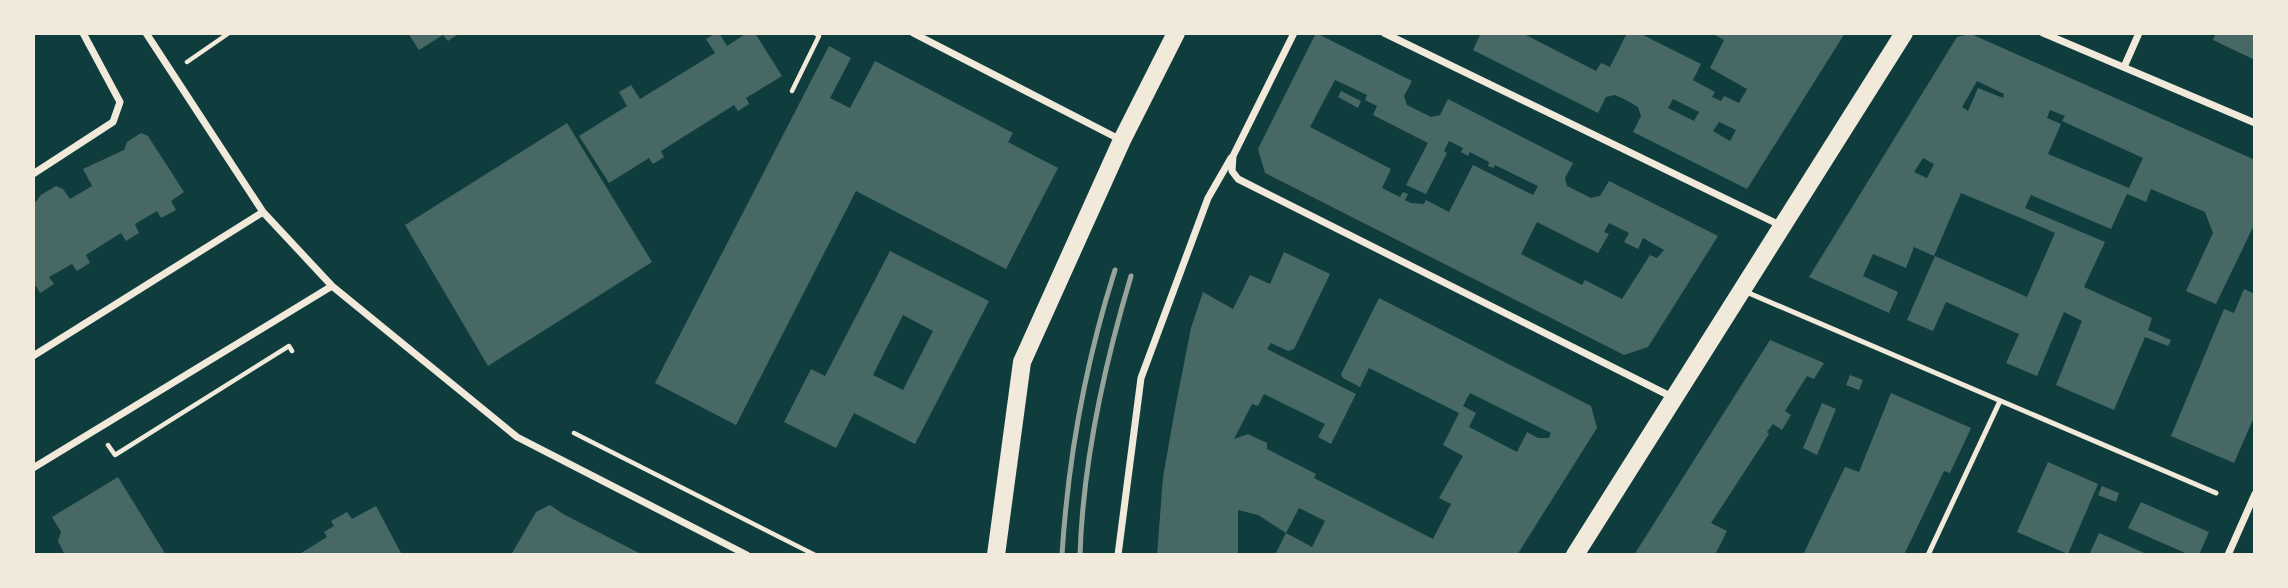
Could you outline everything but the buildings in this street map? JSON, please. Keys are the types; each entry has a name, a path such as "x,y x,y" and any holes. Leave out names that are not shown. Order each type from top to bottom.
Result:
{"main road":[{"path":"996,555 1022,362 1122,140 1176,33"},
{"path":"1575,555 1672,397 1904,33"}],"street":[{"path":"33,174 113,122 120,102 83,33"},
{"path":"146,33 263,212 332,286 517,437 747,555"},
{"path":"912,33 1122,140"},
{"path":"1118,555 1141,378 1208,198 1238,147 1294,33"},
{"path":"1384,33 1783,226"},
{"path":"2043,33 2255,123"},
{"path":"2124,67 2140,33"},
{"path":"1238,147 1232,171 1246,185 1672,397"},
{"path":"33,356 263,212"},
{"path":"33,468 332,286"},
{"path":"2228,555 2255,494"}],"lane":[{"path":"1741,290 2216,493"},
{"path":"1928,555 2000,401"}],"path":[{"path":"170,72 229,33"},
{"path":"792,91 819,36 815,33"},
{"path":"96,429 115,455 289,346 292,351"},
{"path":"574,433 815,555"}],"railway":[{"path":"1062,555 1080,411 1095,339 1115,270"},
{"path":"1080,555 1090,449 1112,344 1131,276"}]}
